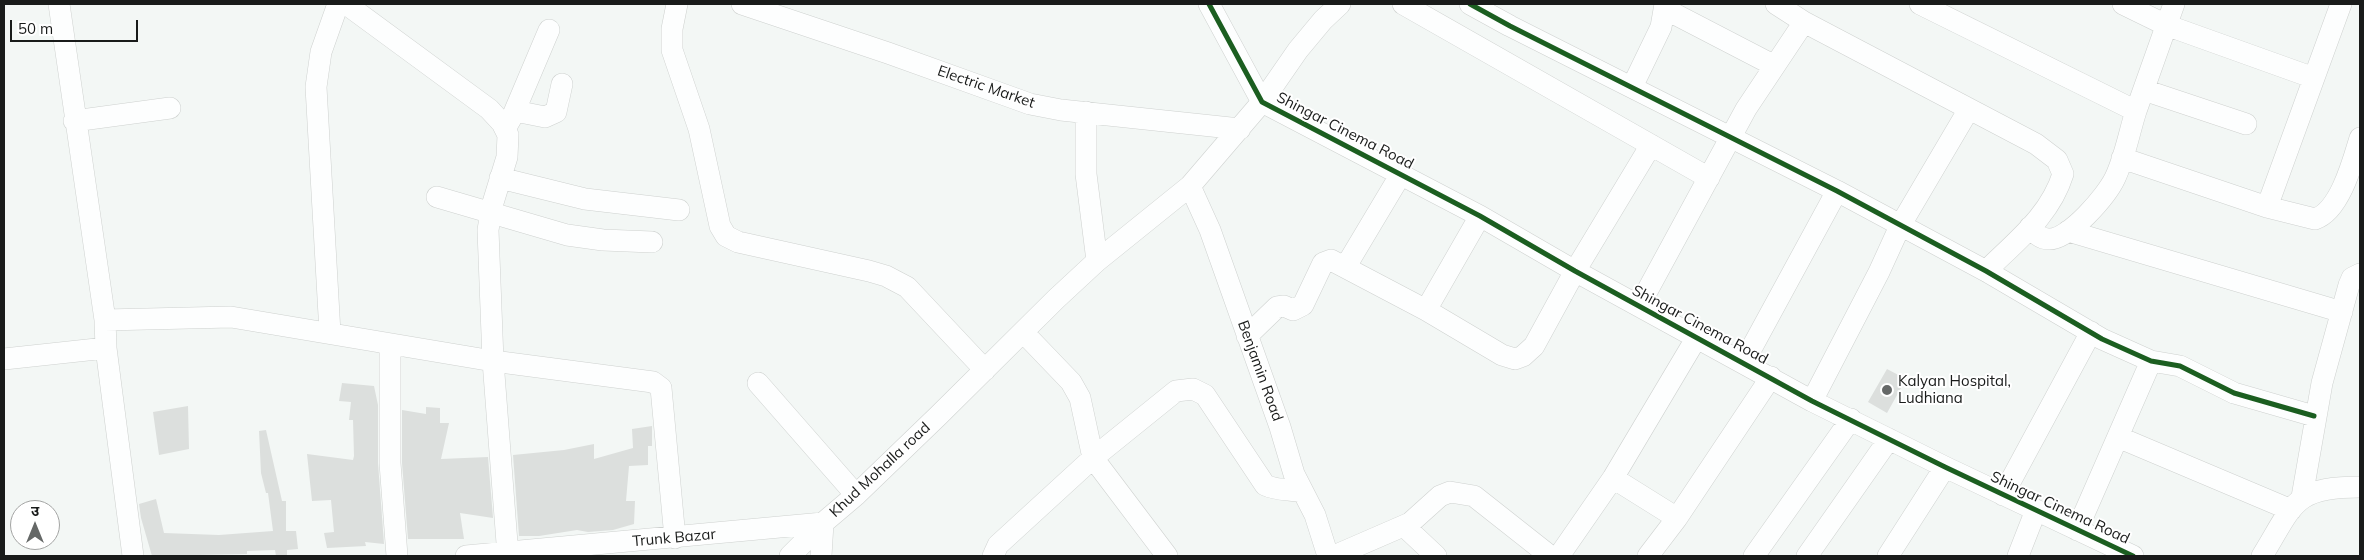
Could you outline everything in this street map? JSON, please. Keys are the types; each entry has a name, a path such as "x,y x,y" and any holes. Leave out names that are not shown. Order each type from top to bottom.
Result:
{"street":[{"path":"59,4 74,121 104,320 133,556"},
{"path":"330,333 316,87 321,52 338,4"},
{"path":"346,4 489,109 510,120 545,117 556,112 562,84"},
{"path":"677,4 672,29 672,50 699,129 720,226 726,236 738,242 869,271 898,281 907,287 985,370"},
{"name":"Electric Market","path":"742,4 766,8 1030,104 1061,110 1240,129"},
{"path":"1209,4 1262,102"},
{"name":"Khud Mohalla road","path":"821,556 823,523 856,495 1097,261 1190,186 1262,102 1298,50 1340,4"},
{"path":"1403,4 1709,178"},
{"path":"1470,4 1836,191 1986,271 2091,332 2150,362 2180,366 2234,393 2314,416"},
{"path":"1776,4 1804,22 2036,144 2057,160 2063,174 2052,203 1986,271"},
{"path":"1920,4 2136,111"},
{"path":"2122,4 2166,25 2314,78"},
{"path":"2030,227 2037,235 2049,239 2068,231 2109,189 2122,158 2136,111 2174,4"},
{"path":"2267,207 2341,4"},
{"path":"1632,87 1661,27 1665,6 1773,65"},
{"path":"1639,306 1730,136 1773,65 1804,22"},
{"path":"508,554 493,362 488,246 490,213 508,146 510,120 549,30"},
{"path":"2144,90 2246,124"},
{"name":"Shingar Cinema Road","path":"1262,102 1480,216 1575,272 1744,362 1812,401 2125,555"},
{"path":"74,121 170,108"},
{"path":"1812,401 1879,272 1900,226 1968,109"},
{"path":"1086,112 1086,174 1097,261"},
{"path":"2122,158 2305,218 2323,216 2330,210 2357,161 2360,138"},
{"path":"1247,336 1277,307 1284,306 1294,310 1304,305 1323,263 1328,260 1335,260 1426,310 1502,355 1515,359 1523,356 1534,346 1575,272 1651,145"},
{"path":"1346,266 1401,174"},
{"path":"500,178 586,199 679,210"},
{"name":"Benjamin Road","path":"1190,186 1210,230 1280,427 1294,474 1315,515 1328,556"},
{"path":"1744,362 1836,191"},
{"path":"437,197 567,235 603,240 652,242"},
{"path":"1426,310 1480,216"},
{"path":"2068,231 2342,312"},
{"path":"2262,556 2296,504 2314,416 2342,312 2352,278 2360,274"},
{"path":"104,320 231,317 330,333 390,346 658,384 661,388 667,544"},
{"path":"1023,332 1066,375 1080,398 1093,458 1167,556"},
{"path":"2003,495 2091,332"},
{"path":"1559,556 1613,478 1697,337"},
{"path":"390,346 390,462 397,556"},
{"path":"4,357 106,348"},
{"path":"2077,530 2150,362"},
{"path":"1648,556 1677,518 1771,377"},
{"path":"758,383 856,495"},
{"path":"993,556 998,545 1093,458 1176,391 1193,389 1205,395 1265,485 1273,489 1291,489 1303,492"},
{"path":"1754,556 1851,419"},
{"path":"2118,437 2296,504"},
{"path":"1808,556 1889,439"},
{"path":"1888,556 1945,467"},
{"path":"1613,478 1677,518"},
{"path":"2296,504 2317,490 2360,487"},
{"path":"1334,556 1404,526 1440,496 1450,492 1463,492 1474,496 1550,556"},
{"path":"2018,556 2036,510"},
{"path":"790,556 823,523"},
{"name":"Trunk Bazar","path":"466,556 667,544 823,523"},
{"path":"1404,526 1436,556"}],"building":[{"path":"1887,369 1906,379 1887,413 1868,402"},
{"path":"342,383 374,386 378,405 378,463 384,544 365,542 366,546 327,548 324,533 334,532 331,500 312,501 307,454 353,460 353,420 349,420 351,402 339,401"},
{"path":"188,406 189,449 159,455 153,412"},
{"path":"426,407 440,408 440,423 449,423 441,459 488,457 493,518 460,513 464,539 408,539 402,463 402,410 426,414"},
{"path":"652,426 652,446 648,446 648,465 629,466 626,501 635,501 634,524 613,530 588,532 577,530 539,536 519,536 513,455 564,450 594,444 594,459 633,448 632,429"},
{"path":"266,430 282,501 286,501 286,531 296,531 298,549 287,550 287,556 276,556 275,550 247,551 247,554 152,556 139,504 156,499 164,533 219,535 273,531 268,493 266,493 261,473 259,431"}],"cycle path":[{"path":"1209,4 1262,102 1480,216 1575,271 1812,401 1945,467 2133,556"},
{"path":"1470,4 1837,191 1986,271 2102,339 2151,361 2180,366 2234,393 2314,416"}],"place":[{"name":"Kalyan Hospital, Ludhiana","path":"1887,390"}]}
